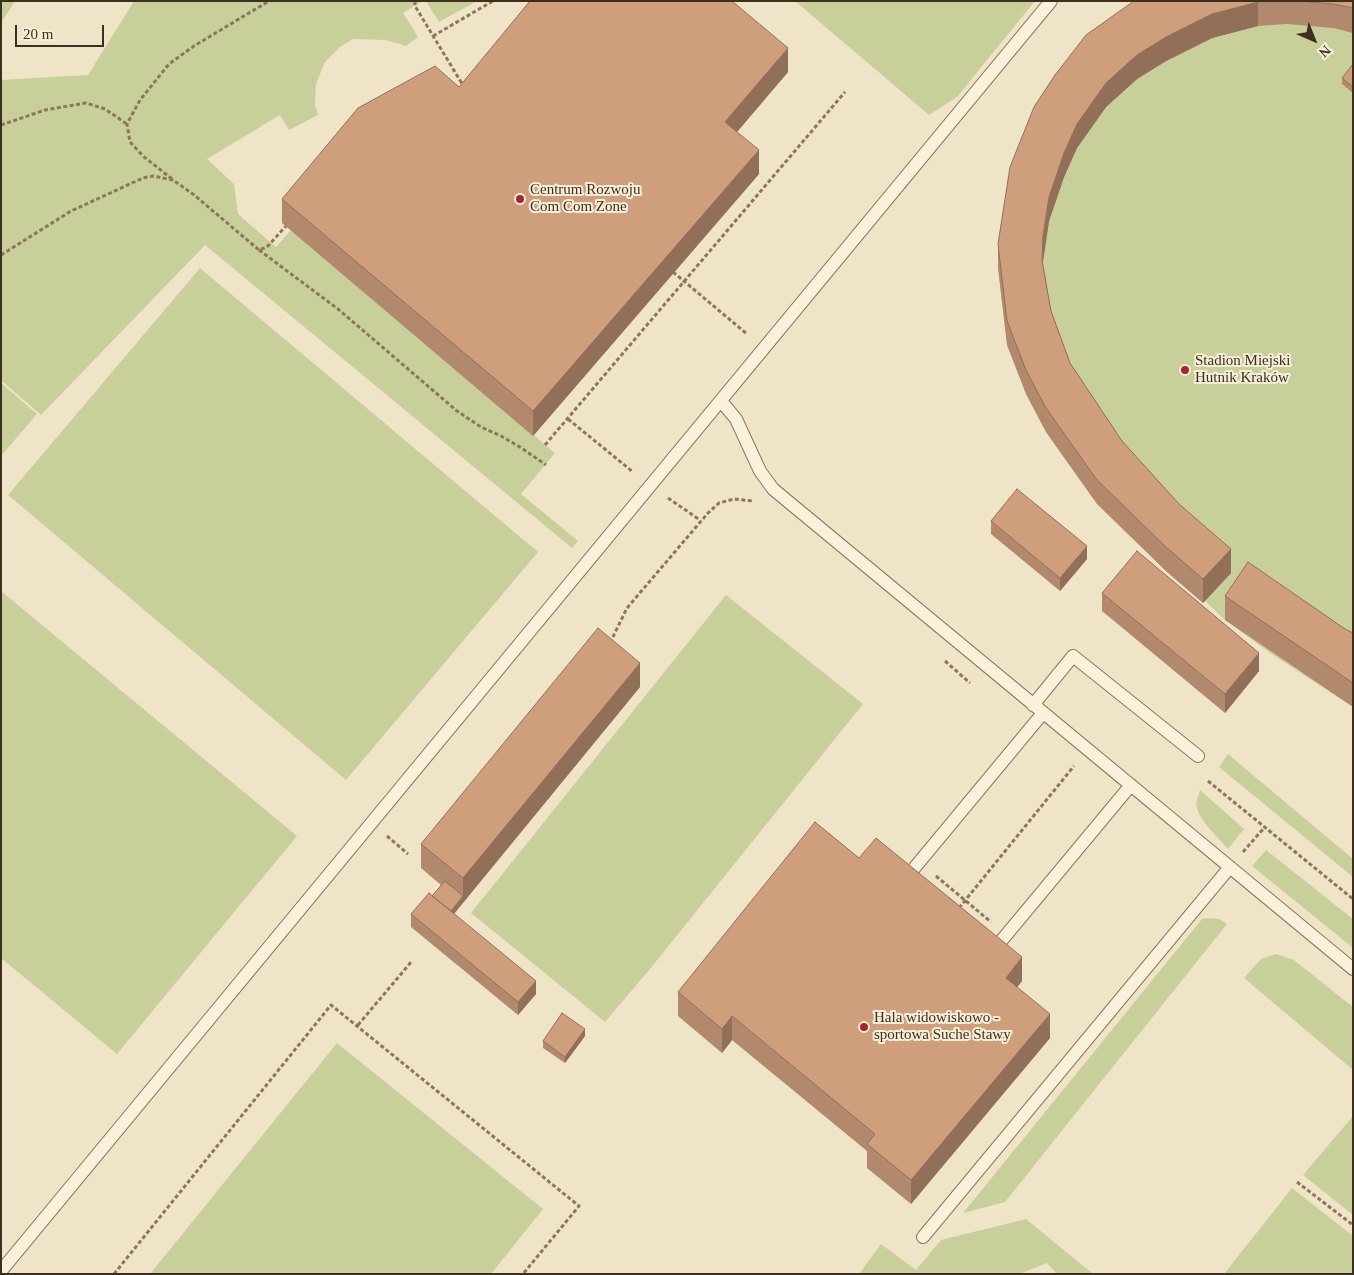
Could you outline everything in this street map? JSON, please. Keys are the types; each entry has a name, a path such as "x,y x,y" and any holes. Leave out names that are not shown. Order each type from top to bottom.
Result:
{"lane":[{"path":"1,1271 1051,1"},
{"path":"721,401 736,419 760,472 773,489 1353,969"},
{"path":"915,867 1038,709 1073,656 1198,756"},
{"path":"997,946 1130,785"},
{"path":"923,1237 1230,867"}],"path":[{"path":"269,1 194,46 169,64 140,100 127,124 130,142 143,156 219,214 259,250 338,309 457,411 481,428 501,436 546,465"},
{"path":"415,1 415,6 466,89"},
{"path":"433,36 493,1"},
{"path":"545,445 845,92"},
{"path":"1,126 45,110 86,103 105,109 127,124"},
{"path":"1,255 71,211 143,178 153,176 173,180"},
{"path":"259,250 267,247 286,226"},
{"path":"673,272 743,330"},
{"path":"568,419 629,469"},
{"path":"608,649 627,608 708,513 720,503 734,499 747,498 762,504"},
{"path":"944,660 963,678 976,686"},
{"path":"1067,760 1081,772"},
{"path":"956,910 1074,766"},
{"path":"1208,781 1353,899"},
{"path":"1230,867 1264,828"},
{"path":"915,867 965,900 1006,935"},
{"path":"358,1025 412,961"},
{"path":"114,1274 331,1005 579,1206 523,1274"},
{"path":"1297,1182 1353,1225"}],"green space":[{"path":"1,1 15,1 1,23"},
{"path":"134,1 423,1 403,13 418,37 406,46 385,40 353,39 340,47 325,62 316,84 315,104 318,115 289,130 280,115 207,159 234,184 238,214 276,247 291,230 555,453 521,494 578,541 572,548 205,245 41,415 1,380 1,80 88,75"},
{"path":"426,1 477,1 439,22"},
{"path":"795,1 1035,1 957,97 929,115"},
{"name":"Stadion Miejski Hutnik Kraków","path":"1353,1 1353,707 1273,655 1225,620 1205,601 1203,603 1167,572 1097,504 1046,432 1026,394 1007,345 998,268 1000,244 1148,16"},
{"path":"200,268 538,552 346,780 8,495"},
{"path":"1,383 37,414 1,456"},
{"path":"1,591 297,836 117,1054 1,958"},
{"path":"726,595 863,704 650,969 605,1022 471,913"},
{"path":"1228,754 1353,859 1353,877 1219,767"},
{"path":"1200,790 1244,829 1228,849 1199,814 1196,804"},
{"path":"1266,850 1353,919 1353,948 1252,866"},
{"path":"1202,919 1219,919 1227,924 1005,1202 963,1213"},
{"path":"1276,954 1294,960 1353,1007 1353,1070 1244,978 1261,959"},
{"path":"337,1043 543,1209 491,1274 150,1274"},
{"path":"1353,1116 1353,1215 1303,1175"},
{"path":"1292,1188 1353,1236 1353,1274 1224,1274"},
{"path":"1026,1219 1093,1274 1057,1274 1047,1263 1019,1274 859,1274 881,1244 916,1270 941,1240"}],"building":[{"name":"Centrum Rozwoju Com Com Zone","path":"530,1 732,1 788,48 725,122 759,150 533,411 282,199 358,108 435,66 459,87"},
{"path":"1134,1 1268,1 1212,14 1166,37 1137,55 1106,83 1077,124 1064,153 1049,197 1043,236 1042,261 1051,311 1070,363 1122,441 1179,504 1231,549 1203,579 1167,548 1097,480 1046,408 1026,370 1007,321 998,244 1010,167 1034,107 1055,75 1086,35"},
{"path":"1299,1 1353,1 1353,8 1333,4"},
{"path":"1353,64 1353,87 1342,78"},
{"path":"1017,489 1087,546 1060,578 991,521"},
{"path":"1137,551 1259,653 1225,694 1102,593"},
{"path":"1248,562 1353,633 1353,683 1225,596"},
{"path":"598,628 640,663 463,878 421,844"},
{"name":"Hala widowiskowo - sportowa Suche Stawy","path":"815,822 859,858 876,838 1022,957 1006,978 1050,1014 911,1180 867,1144 875,1134 732,1016 722,1029 678,992"},
{"path":"445,881 463,896 451,911 432,896"},
{"path":"429,893 536,981 518,1002 411,914"},
{"path":"562,1013 585,1029 565,1057 543,1041"}],"place":[{"name":"Centrum Rozwoju Com Com Zone","path":"520,199"},
{"name":"Stadion Miejski Hutnik Kraków","path":"1185,370"},
{"name":"Hala widowiskowo - sportowa Suche Stawy","path":"864,1027"}]}
